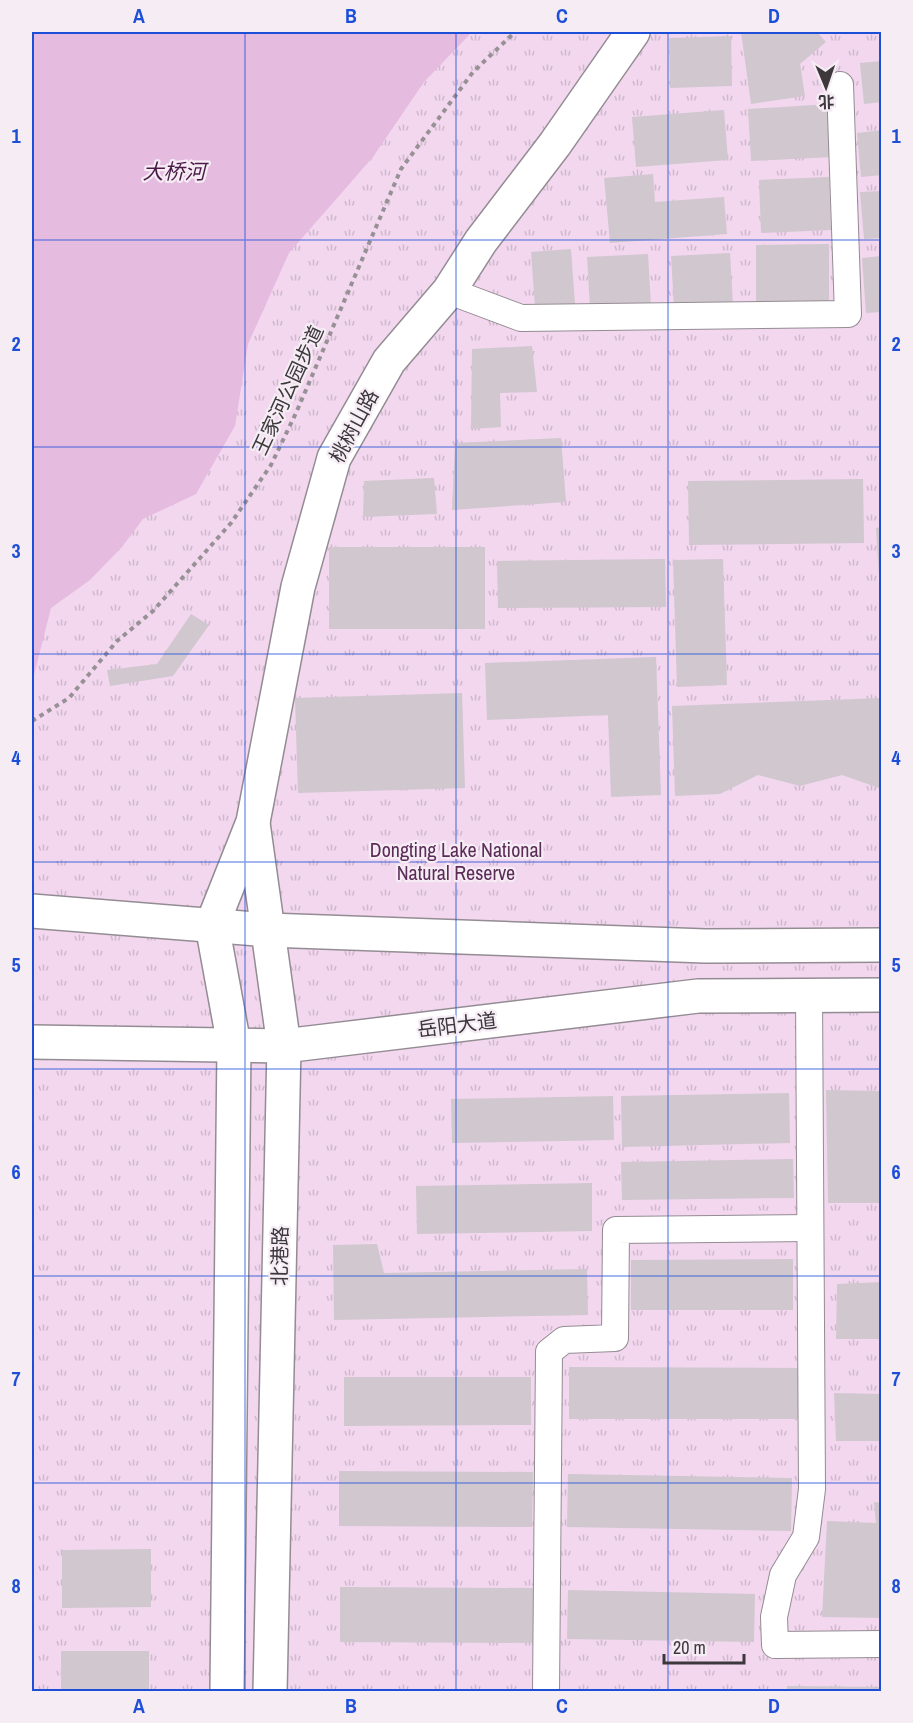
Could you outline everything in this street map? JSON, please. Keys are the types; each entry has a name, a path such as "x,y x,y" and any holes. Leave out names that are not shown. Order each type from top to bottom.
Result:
{"main road":[{"name":"桃树山路","path":"212,925 253,822 298,587 334,458 389,361 449,291 481,241 555,144 633,32"},
{"name":"北港路","path":"253,822 284,1046 270,1692"},
{"path":"32,911 268,930 705,946 882,945"},
{"path":"212,925 234,1045 227,1692"},
{"name":"岳阳大道","path":"32,1042 284,1046 698,996 882,995"}],"street":[{"path":"449,291 522,318 848,314 840,85"},
{"path":"809,995 812,1489 806,1536 783,1575 774,1617 775,1645 882,1644"},
{"path":"546,1692 549,1352 564,1340 615,1338 616,1230 810,1228"}],"path":[{"name":"王家河公园步道","path":"32,721 69,698 117,641 153,611 231,523 271,465 401,169 473,72 515,32"}],"green space":[{"name":"Dongting Lake National Natural Reserve","path":"32,32 881,32 881,1691 32,1691"}],"water":[{"name":"大桥河","path":"32,32 472,32 424,82 373,157 289,253 248,344 235,426 196,494 143,519 122,547 90,580 51,608 32,683"}],"building":[{"path":"741,32 817,32 826,42 800,64 805,96 751,104"},
{"path":"731,36 732,86 670,88 669,38"},
{"path":"882,61 882,102 864,104 860,63"},
{"path":"830,104 833,157 751,161 748,109"},
{"path":"724,110 728,160 636,167 632,117"},
{"path":"882,130 882,175 861,177 857,133"},
{"path":"653,174 655,202 724,197 727,234 610,243 604,178"},
{"path":"829,177 831,230 761,233 759,180"},
{"path":"882,191 882,238 864,239 860,192"},
{"path":"829,244 829,302 756,302 756,245"},
{"path":"571,249 575,304 535,307 531,252"},
{"path":"730,253 733,305 674,308 671,256"},
{"path":"648,254 651,305 590,308 587,257"},
{"path":"882,256 882,312 866,313 862,258"},
{"path":"532,346 537,392 500,393 501,427 471,429 472,349"},
{"path":"561,438 566,502 452,510 455,443"},
{"path":"434,478 437,514 363,517 364,481"},
{"path":"863,479 864,543 689,545 688,481"},
{"path":"882,527 882,592 880,592 876,528"},
{"path":"329,547 485,547 485,629 329,629"},
{"path":"665,559 666,607 498,608 497,561"},
{"path":"723,559 727,685 677,687 673,560"},
{"path":"191,614 209,625 173,676 110,686 107,670 157,664"},
{"path":"656,657 661,795 611,797 608,715 487,720 485,663"},
{"path":"462,693 465,788 298,793 295,698"},
{"path":"882,698 882,789 842,775 800,786 758,775 720,794 675,796 672,706"},
{"path":"826,1090 882,1091 882,1203 828,1203"},
{"path":"789,1093 790,1143 622,1147 621,1096"},
{"path":"613,1096 614,1140 452,1143 451,1099"},
{"path":"793,1159 794,1198 622,1200 621,1162"},
{"path":"592,1183 592,1231 417,1234 416,1186"},
{"path":"377,1244 384,1273 587,1269 588,1315 334,1320 333,1245"},
{"path":"793,1259 793,1310 631,1310 631,1260"},
{"path":"882,1282 882,1339 836,1339 837,1284"},
{"path":"569,1367 799,1368 799,1419 569,1419"},
{"path":"344,1377 531,1377 531,1425 344,1426"},
{"path":"834,1393 882,1394 882,1441 836,1441"},
{"path":"339,1471 533,1472 532,1527 339,1526"},
{"path":"568,1474 792,1478 791,1531 567,1527"},
{"path":"874,1502 882,1503 882,1618 822,1617 827,1521 876,1523"},
{"path":"151,1549 151,1607 62,1608 62,1550"},
{"path":"340,1587 533,1588 533,1643 340,1642"},
{"path":"568,1590 755,1594 754,1642 567,1639"},
{"path":"61,1651 149,1651 149,1692 61,1692"},
{"path":"787,1686 882,1687 882,1692 787,1692"}]}
